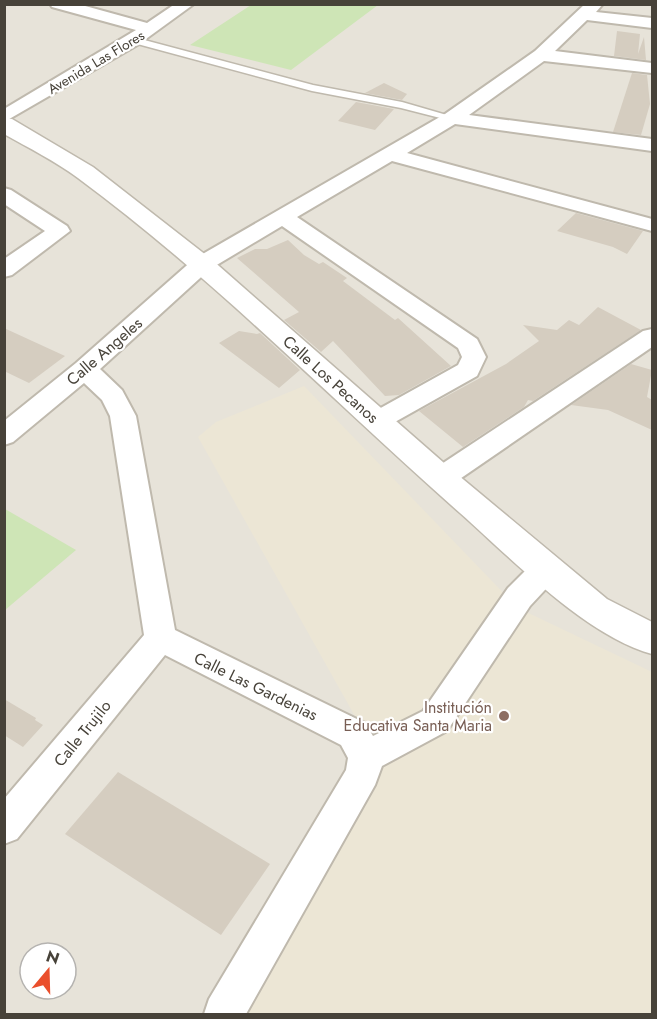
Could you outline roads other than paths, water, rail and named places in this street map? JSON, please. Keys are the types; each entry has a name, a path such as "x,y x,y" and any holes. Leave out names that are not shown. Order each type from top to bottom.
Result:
{"street":[{"path":"58,4 149,29"},
{"name":"Avenida Las Flores","path":"4,117 133,40 186,4"},
{"path":"590,10 652,23"},
{"name":"Calle Angeles","path":"4,436 85,369 202,264 452,118 541,55 590,10"},
{"path":"541,55 652,68"},
{"path":"452,118 652,146"},
{"name":"Calle Los Pecanos","path":"4,124 85,172 202,264 546,569 594,609 652,639"},
{"path":"389,154 652,225"},
{"path":"4,194 59,231 4,270"},
{"path":"282,217 468,344 474,357 468,370 377,421"},
{"path":"441,478 652,336"},
{"path":"85,369 113,396 123,416 159,638"},
{"path":"224,1014 363,774 366,757 435,721 519,597 546,569"},
{"name":"Calle Las Gardenias","path":"159,638 353,734 366,757"},
{"name":"Calle Trujilo","path":"4,827 159,638"}],"lane":[{"path":"133,40 312,88 402,105 452,118"}],"place":[{"name":"Institución Educativa Santa Maria","path":"504,716"}]}
